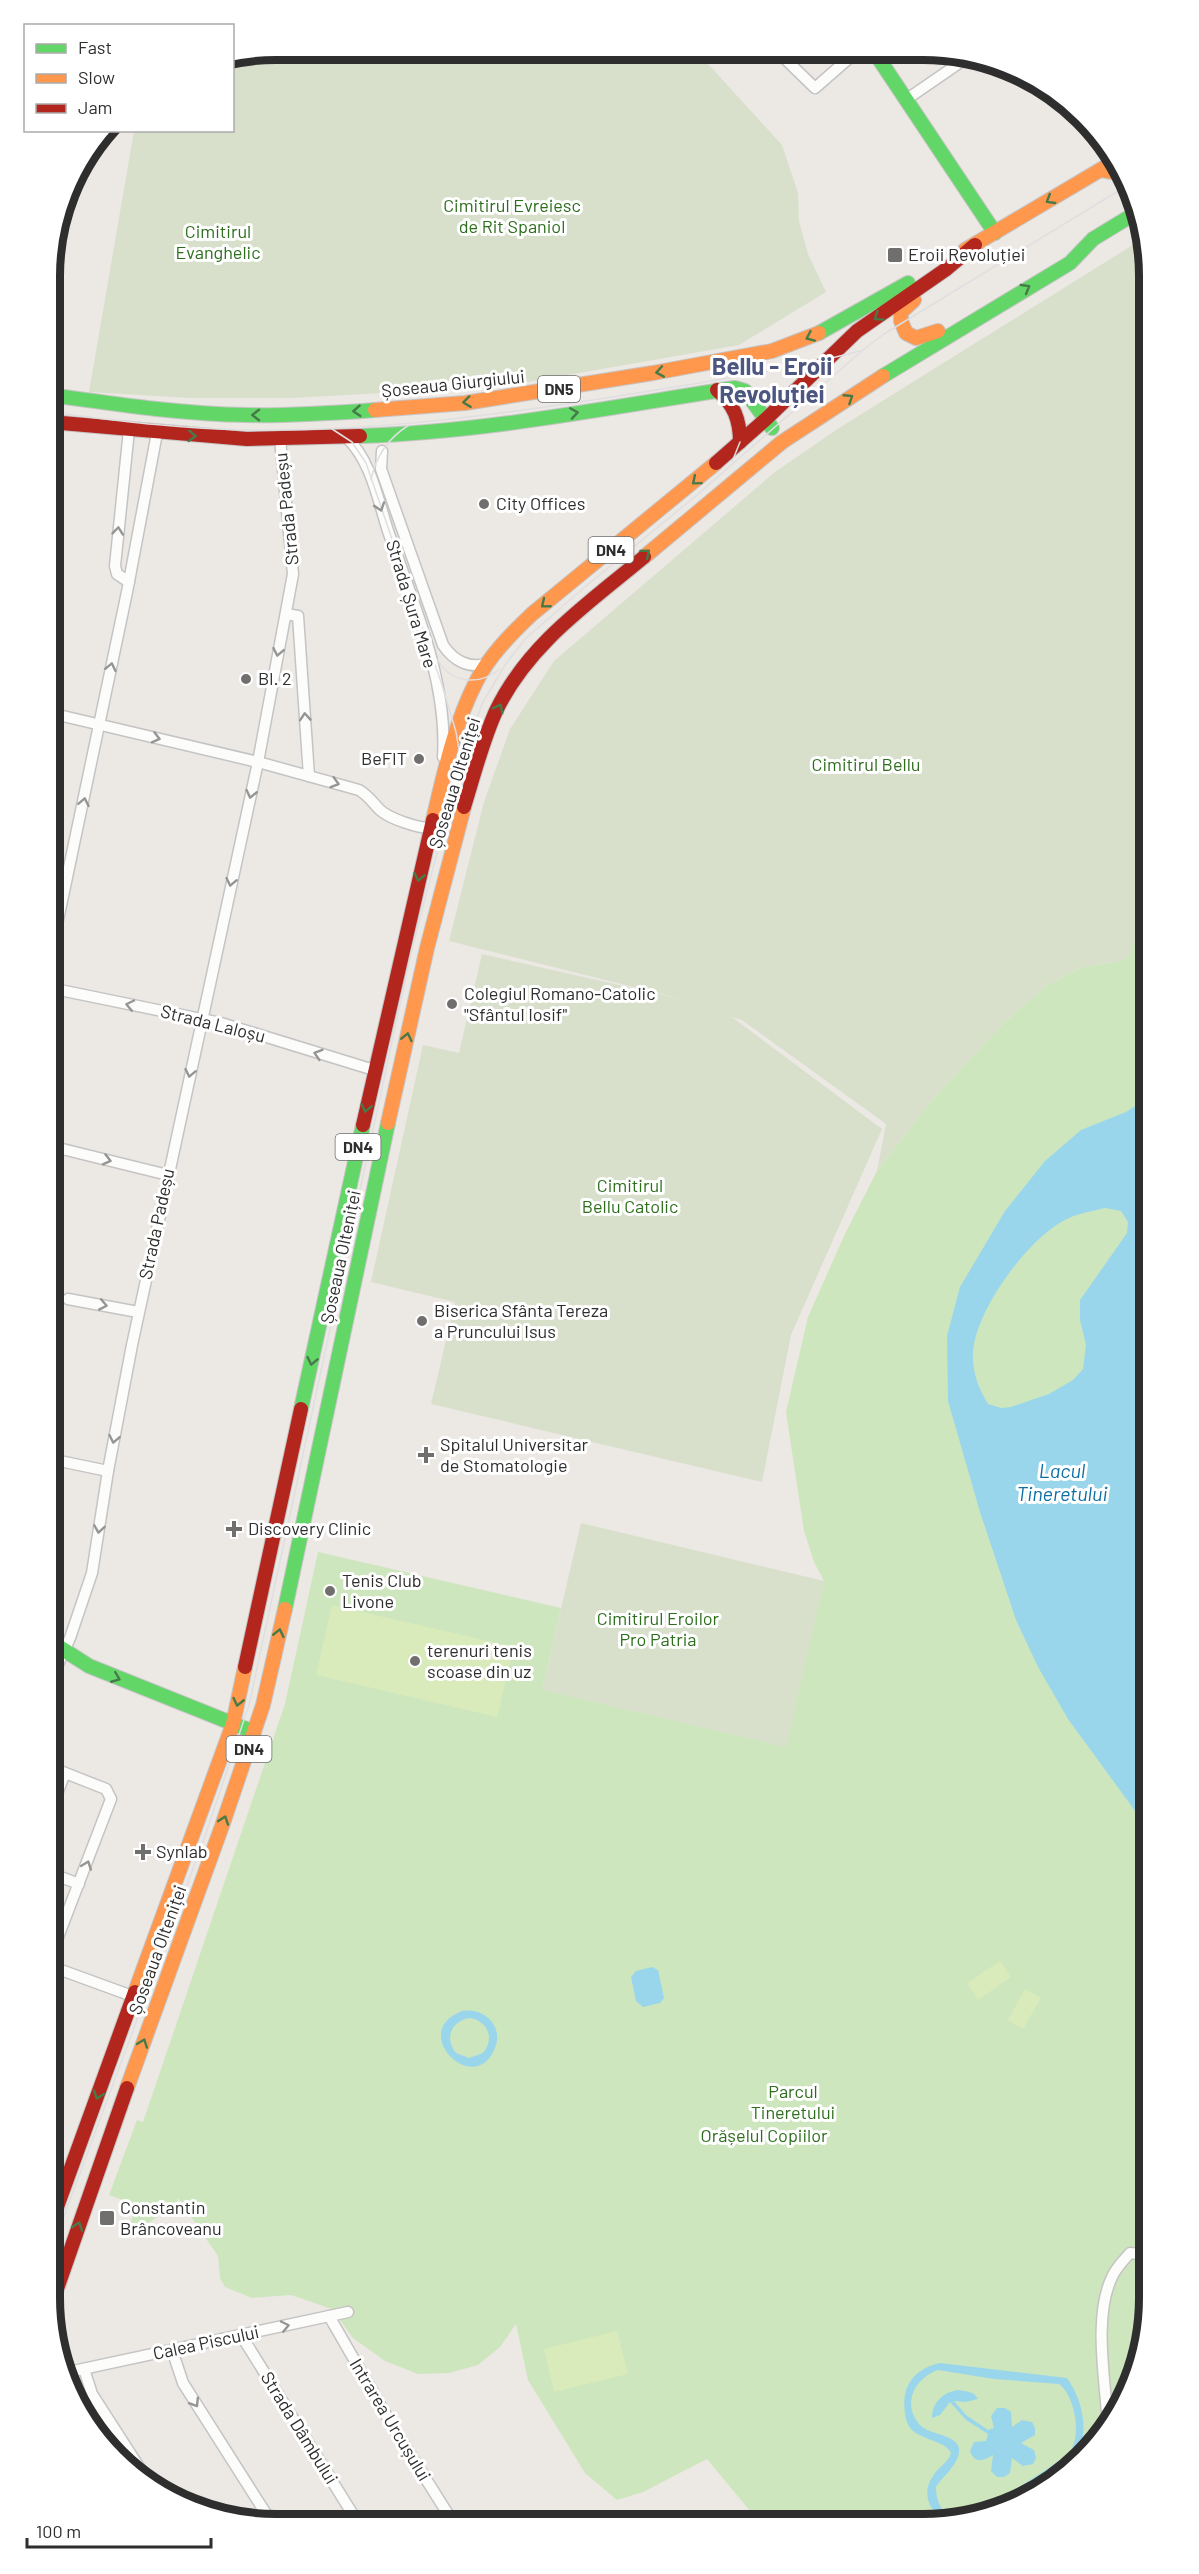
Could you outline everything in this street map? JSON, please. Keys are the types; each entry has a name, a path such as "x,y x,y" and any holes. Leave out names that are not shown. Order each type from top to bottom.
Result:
{"main road":[{"path":"880,60 995,233"},
{"path":"1109,166 975,245 945,276 907,304 901,312 900,320 903,331 908,336 922,339 969,315 982,314 1133,227"},
{"path":"1124,220 1130,212"},
{"path":"1070,263 1093,239 1131,216"},
{"name":"Șoseaua Giurgiului","path":"60,396 189,413 279,416 456,404 560,389 718,362 788,346 833,326 975,245"},
{"name":"Șoseaua Olteniței","path":"60,2197 233,1724 374,1070 430,828 465,706 476,681 505,639 532,614 674,499 740,442 858,331 945,270 975,245"},
{"name":"Șoseaua Olteniței","path":"60,2278 255,1732 266,1693 427,948 487,732 509,688 545,640 782,442 982,314"},
{"name":"DN5","path":"60,424 247,439 393,435 518,422 735,388 745,391 782,442"},
{"path":"717,390 735,407 739,418 740,442"},
{"path":"60,1649 102,1672 255,1732"}],"street":[{"path":"786,60 815,88 847,60"},
{"path":"908,99 959,63"},
{"path":"129,430 115,566 117,574 129,582"},
{"path":"60,910 129,582 157,433"},
{"path":"371,480 382,451 393,435"},
{"name":"Strada Șura Mare","path":"346,436 361,453 427,643 442,720 442,782"},
{"name":"Strada Padeșu","path":"60,1661 92,1574 108,1471 138,1312 258,762 286,614 293,574 280,439"},
{"name":"Strada Șura Mare","path":"382,451 381,469 442,645 461,663 476,666 488,663"},
{"path":"286,614 298,616 309,776"},
{"path":"60,715 258,762 359,790 368,795 381,811 420,828 430,828"},
{"name":"Strada Laloșu","path":"60,990 242,1029 374,1070"},
{"path":"60,1148 168,1175"},
{"path":"68,1299 138,1312"},
{"path":"60,1461 108,1471"},
{"path":"60,1771 106,1789 110,1794 110,1805 60,1932"},
{"path":"60,1786 65,1773"},
{"path":"60,1877 79,1884"},
{"path":"60,1970 135,1997"},
{"path":"1106,2412 1102,2371 1105,2300 1113,2275 1130,2253 1139,2254"},
{"name":"Calea Piscului","path":"72,2371 348,2312"},
{"name":"Intrarea Urcușului","path":"329,2316 387,2417 448,2514"},
{"name":"Strada Dâmbului","path":"242,2335 353,2514"},
{"path":"172,2350 183,2384 266,2514"},
{"path":"84,2369 92,2394 135,2461"},
{"path":"119,2446 124,2444"}],"green space":[{"name":"Cimitirul Evreiesc de Rit Spaniol","path":"262,60 704,60 782,145 798,193 799,221 808,254 826,292 739,345 522,383 443,390 291,398 190,398 89,392 134,132 234,132 234,64"},
{"name":"Cimitirul Bellu","path":"1136,243 1139,262 1139,930 1130,954 1121,961 1082,967 1046,986 1005,1022 937,1094 877,1171 886,1124 742,1020 732,1017 882,1129 791,1335 762,1482 431,1404 455,1302 371,1282 423,1045 459,1053 482,954 681,999 449,941 484,802 510,729 554,661 775,472 839,428"},
{"name":"Parcul Tineretului","path":"1139,930 1139,2312 1128,2368 1103,2418 1076,2451 1043,2478 1019,2492 979,2507 937,2514 753,2514 707,2459 643,2492 617,2500 585,2473 528,2380 516,2324 500,2347 478,2365 449,2373 418,2374 385,2361 353,2338 332,2309 291,2295 252,2298 225,2287 220,2278 218,2256 178,2198 176,2204 140,2229 130,2224 137,2205 109,2195 137,2120 143,2122 285,1704 318,1552 561,1608 542,1690 824,1581 814,1562 804,1531 786,1412 808,1317 844,1236 877,1171 937,1094 1005,1022 1046,986 1082,967 1121,961 1130,954"},
{"name":"Cimitirul Eroilor Pro Patria","path":"581,1523 824,1581 786,1747 542,1690"},
{"name":"terenuri tenis scoase din uz","path":"332,1605 514,1647 497,1717 316,1675"},
{"path":"1000,1961 1011,1977 978,2000 967,1983"},
{"path":"1025,1989 1041,1998 1023,2029 1008,2020"},
{"path":"617,2331 628,2374 554,2392 544,2349"}],"water":[{"name":"Lacul Tineretului","path":"1139,1104 1139,1816 1068,1719 1038,1667 1016,1620 980,1512 948,1401 947,1336 960,1287 1005,1211 1045,1161 1081,1130 1126,1112","holes":["1105,1208 1121,1211 1128,1222 1127,1233 1080,1300 1080,1320 1086,1345 1083,1369 1073,1380 1049,1394 1011,1407 1001,1408 988,1404 976,1379 973,1352 976,1335 984,1315 1008,1275 1038,1240 1069,1218"]},
{"path":"652,1967 658,1970 664,1998 660,2003 643,2007 636,2001 631,1977 636,1971"},
{"path":"462,2011 478,2012 490,2020 497,2032 497,2040 486,2062 474,2067 461,2064 450,2056 443,2045 441,2033 447,2021","holes":["470,2018 476,2020 488,2031 489,2042 483,2053 469,2058 456,2053 450,2042 450,2036 454,2026 458,2023"]},
{"path":"940,2363 1067,2378 1081,2408 1083,2430 1080,2446 1043,2478 1019,2492 985,2505 1053,2465 1072,2448 1075,2441 1076,2423 1069,2396 1059,2384 994,2379 938,2370 917,2385 911,2400 914,2417 920,2425 929,2431 948,2437 957,2443 959,2448 957,2459 936,2487 937,2498 946,2513 937,2514 928,2501 929,2482 948,2460 951,2453 945,2446 912,2430 908,2424 904,2403 911,2380 923,2370"},
{"path":"958,2390 970,2392 977,2397 978,2399 966,2402 954,2401 966,2415 988,2430 994,2428 991,2416 997,2408 1005,2408 1011,2412 1012,2427 1022,2420 1032,2422 1035,2435 1021,2443 1034,2450 1036,2458 1033,2464 1023,2466 1012,2458 1010,2473 1004,2477 997,2477 991,2471 993,2455 977,2460 970,2451 974,2442 986,2441 988,2434 966,2420 950,2402 940,2415 932,2418 939,2399"}],"tram line":[{"path":"60,2227 204,1839 249,1705 412,949 461,760 483,702 505,665 525,639 697,495 864,349 884,334 1121,189"},
{"path":"60,413 147,424 244,430 392,425 539,408 637,393 777,369 860,351"},
{"path":"371,480 384,448 409,425"},
{"path":"332,429 352,442 366,463 442,685 456,732 460,756"},
{"path":"732,462 740,442"},
{"path":"437,659 450,674 466,680 483,678 500,669"}],"traffic: fast":[{"path":"880,60 995,233"},
{"path":"883,376 1070,263 1093,239 1131,216"},
{"path":"819,333 908,283"},
{"path":"360,436 407,434 501,424 735,388 745,391 772,428"},
{"path":"60,396 198,413 295,415 375,410"},
{"path":"285,1609 388,1123"},
{"path":"301,1409 363,1125"},
{"path":"60,1647 89,1666 254,1732"}],"traffic: slow":[{"path":"965,250 1108,165"},
{"path":"1101,170 1113,172"},
{"path":"914,300 901,312 901,321 906,333 916,338 938,331"},
{"path":"375,410 465,403 653,373 772,351 819,333"},
{"path":"644,557 782,442 883,376"},
{"path":"433,820 450,750 468,698 481,672 494,654 532,614 716,463"},
{"path":"388,1123 427,948 464,807"},
{"path":"127,2088 222,1826 263,1705 285,1609"},
{"path":"135,1992 233,1724 245,1667"}],"traffic: jam":[{"path":"716,463 766,419 857,331 945,270 975,245"},
{"path":"717,390 728,401 735,413 740,442"},
{"path":"60,423 247,439 360,436"},
{"path":"464,807 482,747 496,711 509,687 542,645 561,626 644,557"},
{"path":"363,1125 433,820"},
{"path":"245,1667 301,1409"},
{"path":"60,2198 135,1992"},
{"path":"60,2280 127,2088"}],"place":[{"name":"Eroii Revoluției","path":"895,255"},
{"name":"City Offices","path":"484,504"},
{"name":"Bl. 2","path":"246,679"},
{"name":"BeFIT","path":"419,759"},
{"name":"Colegiul Romano-Catolic \"Sfântul Iosif\"","path":"452,1004"},
{"name":"Biserica Sfânta Tereza a Pruncului Isus","path":"422,1321"},
{"name":"Spitalul Universitar de Stomatologie","path":"426,1455"},
{"name":"Discovery Clinic","path":"234,1529"},
{"name":"Tenis Club Livone","path":"330,1591"},
{"name":"terenuri tenis scoase din uz","path":"415,1661"},
{"name":"Synlab","path":"143,1852"},
{"name":"Constantin Brâncoveanu","path":"107,2218"}],"district":[{"name":"Bellu - Eroii Revoluției","path":"772,381"}],"park label":[{"name":"Cimitirul Evanghelic","path":"218,242"},
{"name":"Cimitirul Bellu Catolic","path":"630,1196"},
{"name":"Orășelul Copiilor","path":"764,2136"}]}
